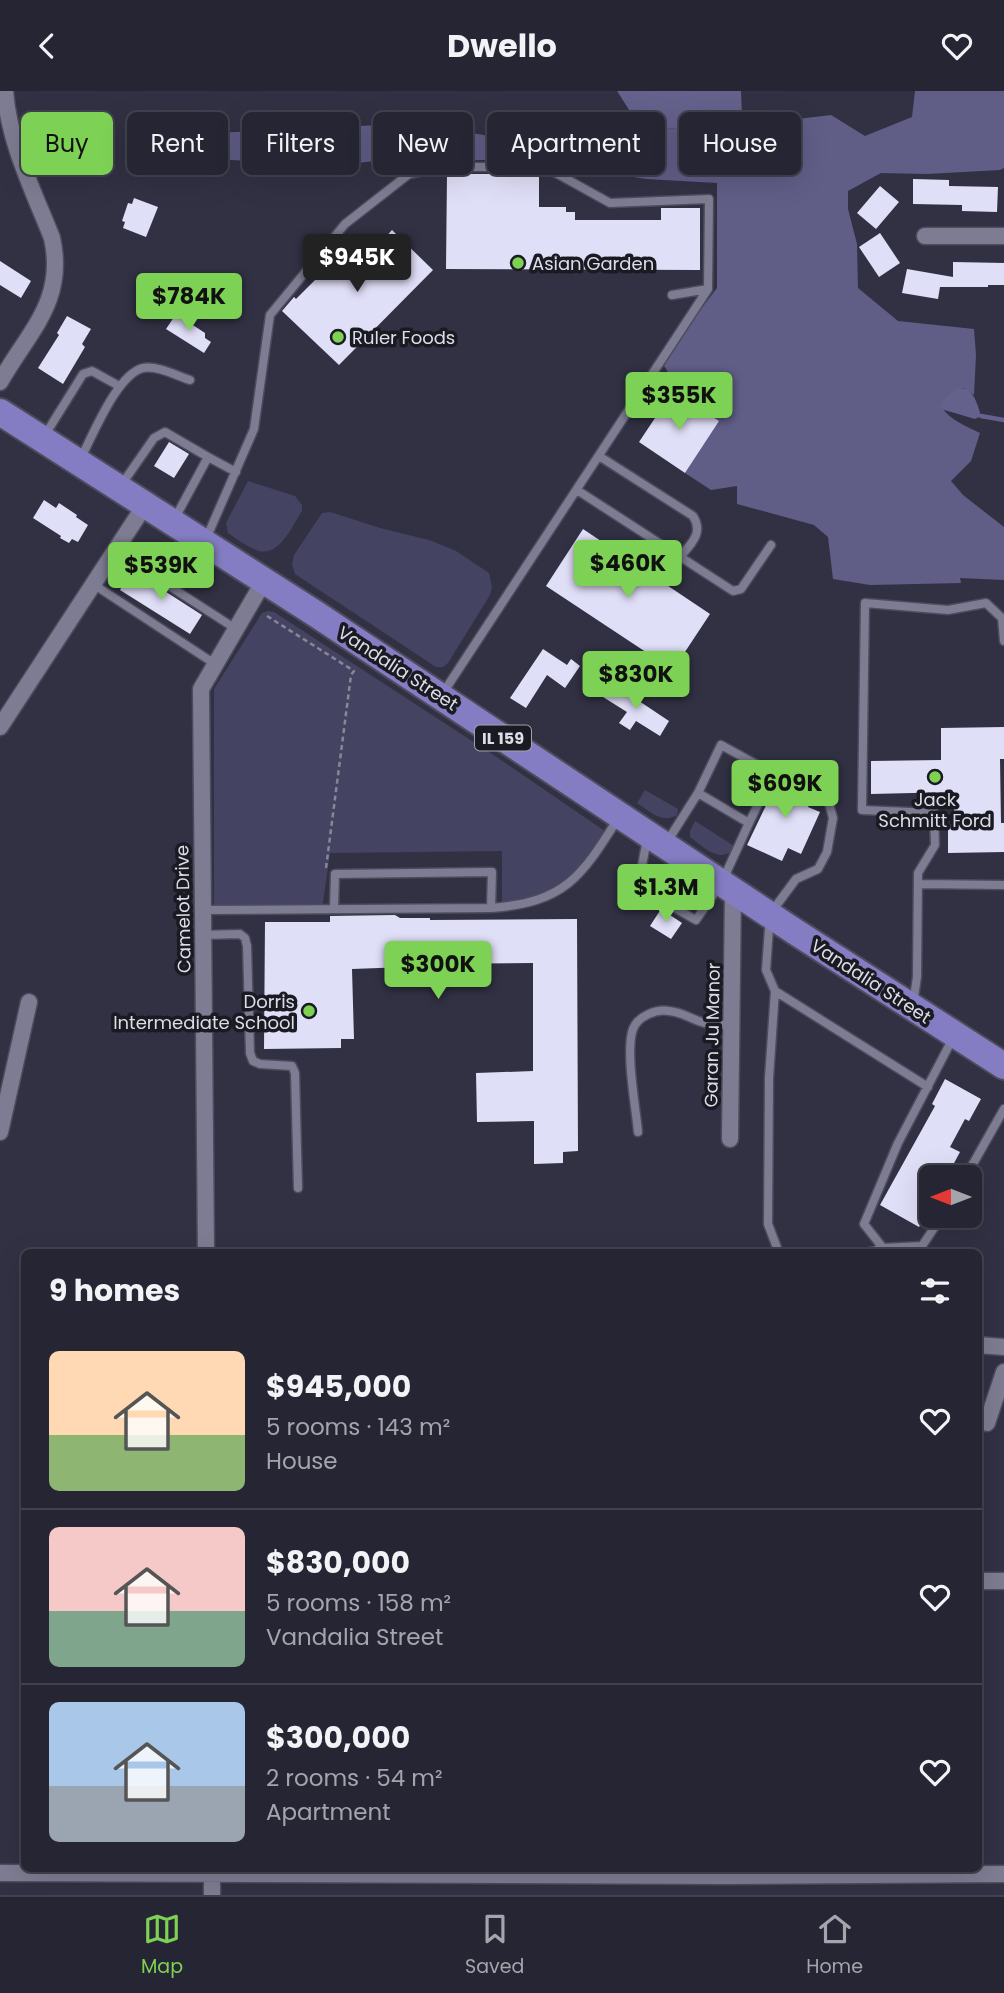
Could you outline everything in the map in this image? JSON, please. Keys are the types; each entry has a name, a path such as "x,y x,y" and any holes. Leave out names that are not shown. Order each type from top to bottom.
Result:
{"main road":[{"name":"Vandalia Street","path":"0,412 264,581 1004,1066"}],"street":[{"path":"0,382 6,359 47,307 56,273 52,238 12,139 5,91"},
{"path":"925,236 1004,236"},
{"path":"0,727 145,505"},
{"name":"Camelot Drive","path":"206,1249 201,689 264,581"},
{"name":"Garan Ju Manor","path":"728,886 732,1025 730,1139"},
{"path":"0,1132 29,1002"},
{"path":"982,1345 1004,1347"},
{"path":"986,1423 1004,1372"},
{"path":"982,1581 1004,1581"},
{"path":"212,1872 212,1895"},
{"path":"0,1873 1004,1874"}],"lane":[{"path":"204,543 254,429 270,315 345,224 409,174 443,167 545,167 610,203 709,199 708,289 441,697"},
{"path":"672,295 708,289"},
{"path":"79,463 125,379 141,368 151,368 190,380"},
{"path":"43,440 83,374 92,371 119,386"},
{"path":"119,489 155,437 165,432 236,472"},
{"path":"599,456 693,516 698,532 680,557"},
{"path":"172,522 208,457"},
{"path":"577,490 733,591 741,589 771,545"},
{"path":"115,551 236,629"},
{"path":"93,584 215,664"},
{"path":"913,1008 917,977 918,873 935,845 934,813 862,810 865,603 948,610 986,603 1002,618 1004,641"},
{"path":"776,767 749,823 728,886 696,920 638,887 657,839 698,793 721,745 765,769 776,767 812,779 826,793 833,818 827,852 818,869 796,879 770,914 766,971 775,991 769,1078 768,1224 777,1249"},
{"path":"698,793 749,823"},
{"path":"202,910 491,908 533,901 561,890 586,867 620,815"},
{"path":"334,909 335,874 492,872 491,908"},
{"path":"918,884 1004,885"},
{"path":"202,935 240,934 245,938 250,1053 253,1061 292,1066 295,1073 298,1188"},
{"path":"775,991 928,1087"},
{"path":"638,1132 631,1064 633,1029 640,1019 663,1010 673,1011 705,1024 732,1025"},
{"path":"883,1248 864,1224 898,1143 954,1035"},
{"path":"972,1165 1004,1109"},
{"path":"880,1249 922,1247 934,1229"}],"path":[{"path":"267,616 354,671 351,675 326,872"}],"shaded area":[{"path":"617,91 741,91 742,112 679,112 679,129 665,128 665,112 630,112"},
{"path":"915,91 1004,91 1004,168 927,174 881,173 848,191 848,209 857,244 858,288 898,321 974,329 974,395 963,388 940,403 951,417 980,433 971,461 951,481 963,495 1004,527 1004,580 960,578 961,583 870,585 833,579 828,537 814,525 737,504 737,486 711,490 685,473 718,421 673,391 673,380 661,361 717,288 717,183 622,175 665,175 665,128 679,129 679,175 801,175 801,119 831,115 865,136 912,117"},
{"path":"373,125 373,161 359,163 359,126"},
{"path":"228,132 242,132 242,161 228,160"},
{"path":"473,133 487,136 487,160 473,160"},
{"path":"957,388 971,393 981,416 975,419 941,409 940,403"},
{"path":"248,481 295,496 302,505 302,511 284,539 278,546 264,552 228,533 226,523"},
{"path":"330,512 429,540 456,551 489,573 492,587 490,595 443,667 436,667 295,574 292,564 294,555 322,513"},
{"path":"274,612 498,758 609,834 561,889 502,907 502,851 330,853 322,909 214,910 214,689 262,613"},
{"path":"645,790 678,809 677,815 661,817 637,803"},
{"path":"695,821 734,846 733,850 722,855 700,845 690,837"}],"building":[{"path":"447,175 539,175 539,207 566,207 566,212 575,212 575,220 661,220 661,208 700,208 700,270 446,269"},
{"path":"913,179 949,180 949,186 998,187 997,212 962,211 962,205 913,204"},
{"path":"880,186 899,202 876,229 857,213"},
{"path":"134,198 158,207 146,237 123,228 125,222 122,221 128,203 132,204"},
{"name":"Ruler Foods","path":"392,230 433,270 339,365 282,311 339,256 343,260 365,238 371,244 377,237 382,241"},
{"path":"880,233 900,263 879,277 859,247"},
{"path":"0,261 31,281 21,298 0,285"},
{"path":"953,262 1004,263 1004,285 940,287 938,299 902,293 907,269 953,277"},
{"path":"176,314 205,333 205,338 211,342 204,353 166,329"},
{"path":"67,316 91,329 82,344 85,347 63,384 38,368 59,335 57,333"},
{"path":"673,391 719,421 685,473 639,442"},
{"path":"169,442 189,454 174,478 154,466"},
{"path":"44,500 56,508 59,503 88,525 78,542 72,539 69,543 33,518"},
{"path":"583,529 710,614 673,670 546,586"},
{"path":"132,570 202,615 190,634 120,590"},
{"path":"543,649 567,665 571,659 580,666 565,688 547,675 526,708 510,698"},
{"path":"612,683 669,721 660,736 636,721 630,730 619,723 627,712 603,697"},
{"name":"Jack Schmitt Ford","path":"1004,727 1004,759 1000,759 1004,852 948,853 948,824 954,824 954,792 871,794 871,761 941,760 941,728"},
{"path":"780,776 815,791 808,807 820,812 801,854 788,848 782,861 747,845"},
{"path":"661,909 682,923 671,939 650,926"},
{"name":"Dorris Intermediate School","path":"395,915 400,918 430,920 577,919 578,1151 563,1152 563,1163 534,1164 534,1121 477,1122 476,1073 533,1071 533,963 422,964 422,972 406,972 406,967 352,969 354,1039 341,1039 341,1048 264,1049 265,922 330,922 330,916"},
{"path":"945,1079 981,1099 969,1121 965,1119 950,1147 960,1152 953,1165 919,1165 919,1227 880,1205 935,1106 932,1104"}],"waterway":[{"path":"981,416 1004,420"}],"place":[{"name":"Asian Garden","path":"518,263"},
{"name":"Ruler Foods","path":"338,337"},
{"name":"Jack Schmitt Ford","path":"935,777"},
{"name":"Dorris Intermediate School","path":"309,1011"}]}
